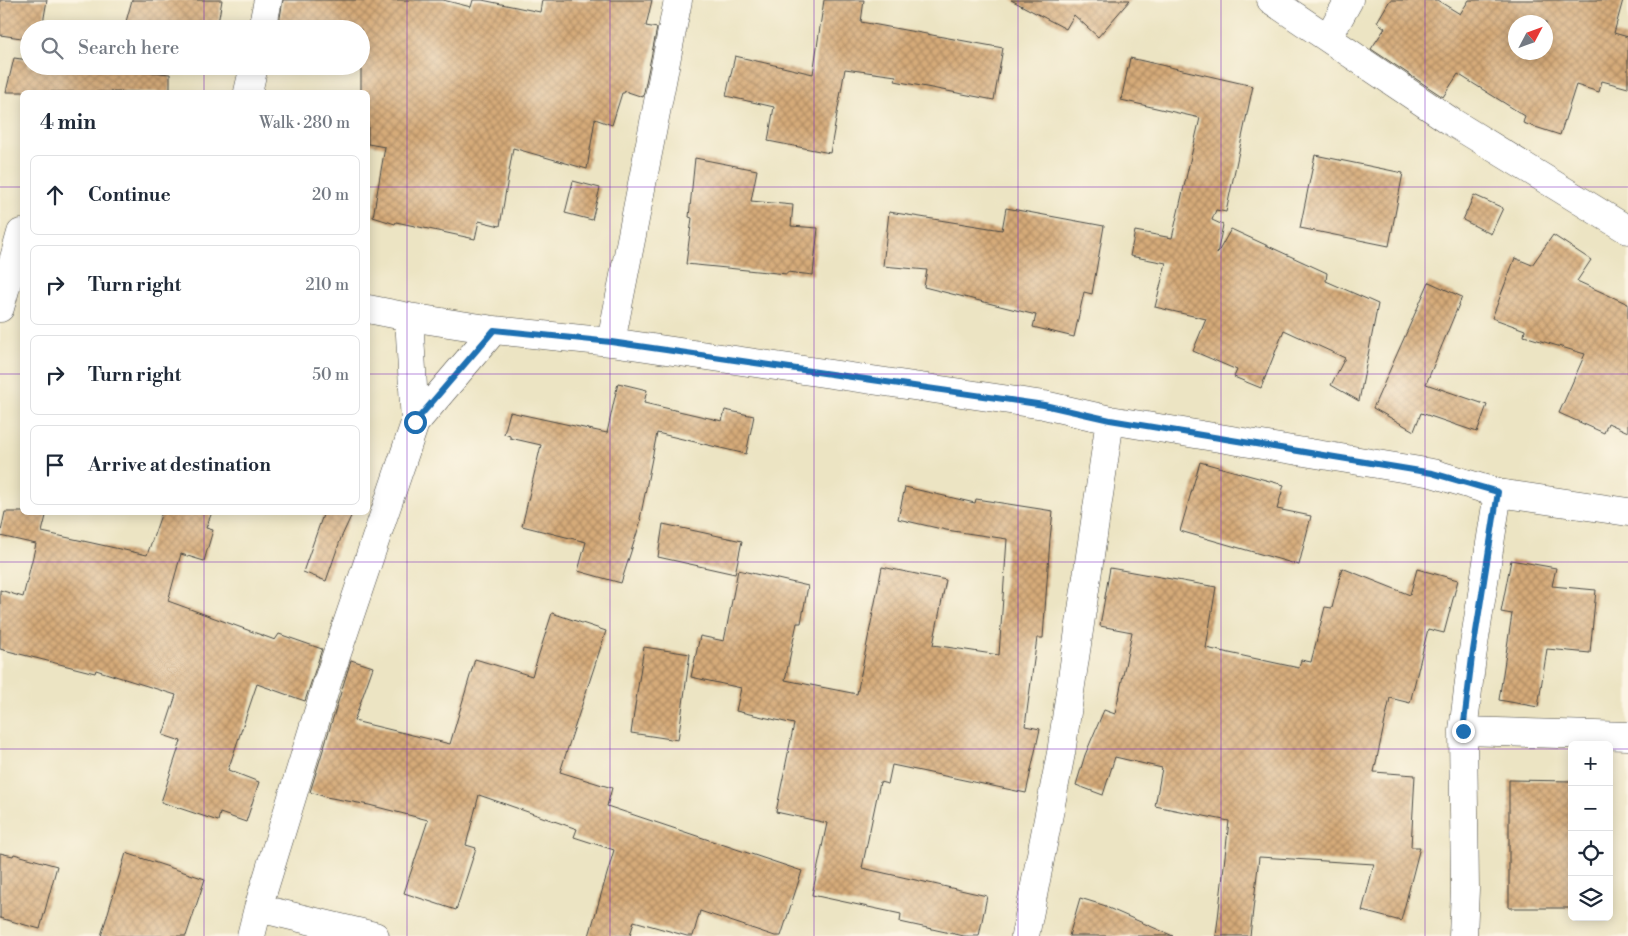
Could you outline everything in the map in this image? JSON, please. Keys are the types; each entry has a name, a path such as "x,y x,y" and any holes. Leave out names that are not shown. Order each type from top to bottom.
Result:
{"street":[{"path":"264,20 268,0"},
{"path":"611,342 678,0"},
{"path":"1271,0 1452,122 1628,230"},
{"path":"1328,38 1349,0"},
{"path":"248,90 252,75"},
{"path":"0,308 14,232"},
{"path":"370,309 494,330 611,342 1044,405 1110,420 1432,473 1498,492 1628,512"},
{"path":"251,936 327,683 415,422 409,317"},
{"path":"415,422 494,330"},
{"path":"1026,936 1061,753 1110,420"},
{"path":"1463,936 1465,890 1463,731 1472,657 1498,492"},
{"path":"1463,731 1628,736"},
{"path":"258,908 375,936"}],"building":[{"path":"0,0 47,0 44,20 20,20 20,38 0,35"},
{"path":"132,0 222,0 219,20 126,20"},
{"path":"283,0 443,0 471,7 473,0 482,0 540,12 542,0 652,0 646,26 657,28 643,97 625,91 622,93 612,125 595,119 587,169 513,148 500,226 479,221 475,239 396,222 395,224 373,217 385,147 370,144 370,90 361,90 361,75 370,75 370,20 280,20"},
{"path":"824,0 864,0 861,22 1003,48 994,100 895,81 896,76 845,69 830,153 768,141 774,107 726,96 735,56 813,74"},
{"path":"1011,0 1130,0 1098,37 1074,15 1066,29"},
{"path":"1390,0 1437,0 1460,14 1469,0 1623,0 1614,33 1628,37 1628,88 1602,81 1599,92 1576,85 1560,135 1523,123 1525,116 1458,74 1443,97 1371,49 1385,28 1377,22"},
{"path":"14,58 20,59 20,75 170,75 170,90 20,90 20,92 6,92"},
{"path":"1130,58 1253,86 1226,212 1216,210 1212,220 1223,225 1217,254 1231,229 1327,273 1326,281 1378,304 1359,401 1331,385 1345,358 1284,330 1261,388 1234,377 1237,370 1193,351 1206,319 1155,307 1166,263 1130,256 1135,231 1172,238 1200,118 1121,100"},
{"path":"1315,155 1403,173 1389,246 1300,228"},
{"path":"695,158 757,170 751,201 793,205 791,226 818,228 813,275 686,264 692,218 689,217"},
{"path":"573,181 600,188 592,220 565,213"},
{"path":"1474,195 1503,208 1491,234 1463,220"},
{"path":"1006,208 1104,226 1092,294 1084,292 1074,337 1033,327 1036,315 924,287 927,270 883,266 889,212 1002,230"},
{"path":"1553,235 1591,260 1577,281 1628,304 1628,432 1608,423 1604,433 1559,413 1585,354 1524,336 1525,330 1492,318 1515,258 1532,265"},
{"path":"1429,282 1462,297 1426,384 1487,405 1477,432 1421,413 1414,431 1373,408"},
{"path":"618,383 647,390 644,403 722,421 725,410 754,416 746,454 657,433 641,520 621,583 578,571 586,542 522,526 541,445 510,438 510,436 504,434 510,412 607,433"},
{"path":"1200,462 1284,485 1277,509 1311,516 1299,565 1180,531"},
{"path":"905,487 975,503 976,499 1053,511 1043,638 1037,638 1025,726 1040,729 1026,793 892,765 888,784 880,782 862,868 987,896 979,936 964,936 900,922 901,914 812,895 827,823 776,812 794,724 736,711 741,688 691,677 700,636 724,641 738,570 808,586 801,623 797,623 785,680 857,694 882,567 946,580 933,645 999,655 1007,539 946,530 898,519"},
{"path":"5,512 20,512 20,515 46,515 42,532 147,555 161,515 211,515 206,528 213,530 204,561 181,554 168,601 275,640 279,634 322,649 305,701 257,684 228,770 259,782 246,822 220,813 218,821 161,802 181,741 163,735 176,695 96,670 95,673 0,649 0,590 23,597 36,544 0,536"},
{"path":"323,515 352,515 341,538 326,581 303,572"},
{"path":"663,524 742,541 735,574 658,557"},
{"path":"1511,560 1556,568 1552,586 1596,590 1590,653 1547,649 1538,707 1499,700 1512,614 1501,612"},
{"path":"1110,568 1216,587 1206,648 1299,668 1301,660 1311,662 1325,607 1332,608 1342,568 1410,595 1417,569 1458,580 1444,633 1428,629 1410,703 1390,698 1374,772 1415,775 1411,847 1420,847 1401,921 1362,911 1374,864 1259,857 1250,936 1216,936 1229,821 1155,806 1162,768 1115,757 1103,795 1076,785 1085,755 1104,710 1115,714 1132,632 1100,626"},
{"path":"552,613 606,631 560,772 612,788 607,806 802,871 781,936 775,936 700,911 693,936 634,921 630,936 589,936 614,850 574,837 577,829 479,795 466,845 476,848 456,910 404,893 428,820 310,792 351,660 373,667 354,721 450,744 475,659 532,676"},
{"path":"644,647 690,654 678,740 631,733"},
{"path":"1509,780 1568,781 1568,908 1509,908"},
{"path":"0,853 13,856 14,854 57,866 40,929 0,918"},
{"path":"126,853 205,879 186,936 101,936"},
{"path":"1080,898 1106,906 1173,936 1069,936"}],"route":[{"path":"415,422 494,330 611,342 1044,405 1110,420 1432,473 1498,492 1472,657 1463,731"}]}
